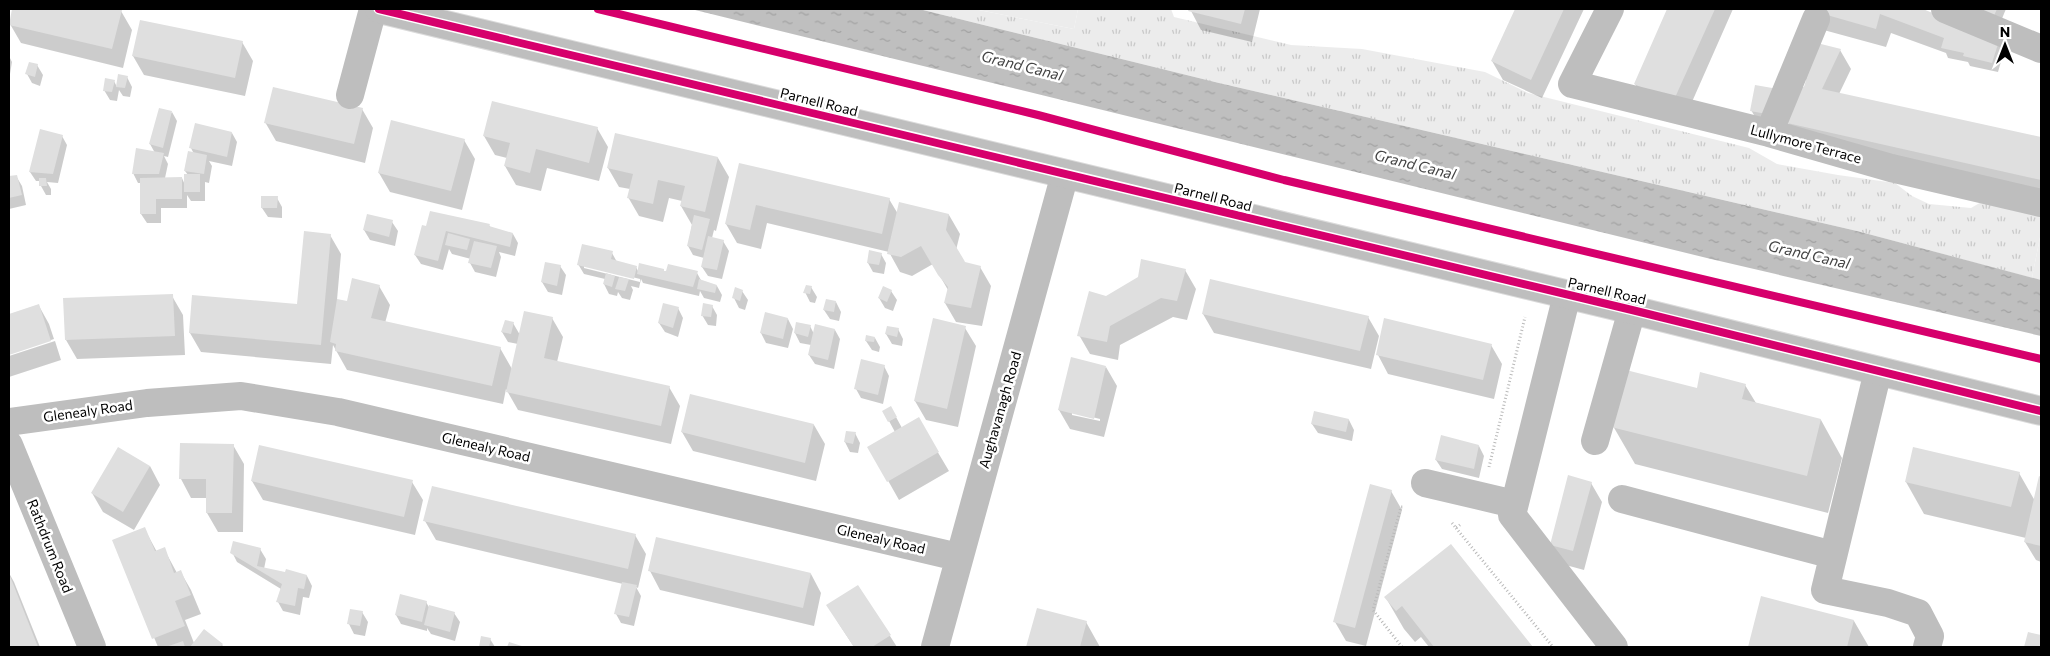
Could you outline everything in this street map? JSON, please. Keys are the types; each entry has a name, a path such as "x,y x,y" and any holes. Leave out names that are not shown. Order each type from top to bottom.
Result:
{"street":[{"path":"350,94 373,9"},
{"name":"Parnell Road","path":"378,9 1632,310 2041,411"},
{"name":"Lullymore Terrace","path":"1610,9 1572,84 1769,134 1891,168 2041,203"},
{"path":"1946,9 2041,49"},
{"path":"1769,134 1816,19"},
{"name":"Aughavanagh Road","path":"935,647 958,557 1065,174"},
{"path":"1567,295 1512,515 1614,647"},
{"path":"1595,441 1632,310"},
{"path":"1878,371 1825,590 1888,603 1918,613 1930,636 1927,647"},
{"name":"Glenealy Road","path":"9,422 147,403 241,396 338,412 958,557"},
{"name":"Rathdrum Road","path":"9,445 92,647"},
{"path":"1425,483 1514,504"},
{"path":"1622,499 1834,555"}],"path":[{"path":"598,9 1028,112 1284,180 2041,359"},
{"path":"1487,474 1525,317"},
{"path":"1402,647 1374,610 1401,507 1410,509"},
{"path":"1447,518 1553,647"},
{"path":"1456,528 1463,522"}],"green space":[{"path":"919,9 974,9 1074,29 1078,9 1171,9 1174,17 1291,45 1362,49 1485,72 1528,93 1749,148 1777,164 1895,183 1912,196 1929,204 1971,208 1983,201 2041,213 2041,232 2032,278 1857,231 1219,83"},
{"path":"974,9 1078,9 1074,29"},
{"path":"2041,232 2041,280 2032,278"}],"water":[{"name":"Grand Canal","path":"691,9 919,9 1219,83 1857,231 2041,280 2041,336 1711,259"}],"building":[{"path":"12,9 122,10 112,49 9,25"},
{"path":"1189,9 1245,9 1241,24 1188,11"},
{"path":"1515,9 1564,9 1531,80 1491,61"},
{"path":"1667,9 1715,9 1673,102 1634,84"},
{"path":"1806,9 1923,9 1999,41 1992,63 1963,56 1964,53 1941,48 1944,38 1880,14 1876,29"},
{"path":"1968,9 1997,9 1992,20"},
{"path":"140,20 243,41 235,78 132,56"},
{"path":"1817,43 1841,49 1822,89 2041,137 2041,180 1787,123 1796,85 1804,87"},
{"path":"29,62 38,64 35,77 25,74"},
{"path":"118,74 128,76 125,88 116,87"},
{"path":"105,78 115,80 112,92 103,91"},
{"path":"1755,85 1778,89 1767,114 1750,111"},
{"path":"273,87 363,108 354,144 264,123"},
{"path":"492,101 598,127 589,163 536,149 530,173 504,166 510,143 483,136"},
{"path":"159,108 172,111 163,148 149,144"},
{"path":"391,120 465,139 451,191 378,173"},
{"path":"195,123 232,132 227,157 189,148"},
{"path":"40,129 63,135 53,174 29,172"},
{"path":"615,133 718,157 705,212 680,206 685,186 658,180 653,204 627,198 633,174 607,168"},
{"path":"136,148 164,153 159,174 132,174"},
{"path":"188,151 207,155 204,174 184,171"},
{"path":"739,163 890,198 882,234 756,205 750,230 725,224"},
{"path":"184,174 200,174 200,192 184,192"},
{"path":"17,175 22,195 9,198 9,176"},
{"path":"182,177 182,199 156,199 156,214 140,214 140,178"},
{"path":"39,178 46,178 47,186 39,186"},
{"path":"261,196 278,196 277,208 261,208"},
{"path":"899,202 949,214 946,230 965,262 981,266 971,308 944,303 948,287 938,275 921,246 901,257 887,254"},
{"path":"430,211 490,224 489,226 513,233 510,247 446,231 438,261 414,255 422,225 426,226"},
{"path":"367,214 393,220 389,237 363,230"},
{"path":"694,215 710,219 702,250 687,246"},
{"path":"304,231 331,234 321,345 189,333 192,295 297,304"},
{"path":"448,233 470,239 467,250 445,245"},
{"path":"708,236 724,240 717,270 701,267"},
{"path":"474,241 497,246 491,268 468,263"},
{"path":"582,244 613,251 611,259 637,266 634,279 577,265"},
{"path":"869,250 882,253 879,265 867,263"},
{"path":"1141,259 1186,269 1177,301 1161,298 1110,326 1107,342 1077,336 1089,291 1106,296 1138,277"},
{"path":"545,262 561,265 557,286 541,282"},
{"path":"639,263 664,269 664,271 666,271 668,264 698,271 693,287 637,274"},
{"path":"606,273 615,276 612,287 603,284"},
{"path":"619,277 629,279 625,291 615,289"},
{"path":"352,278 380,285 371,318 501,347 492,386 335,351 336,344 330,342 337,299 347,301"},
{"path":"699,279 717,285 715,293 697,289"},
{"path":"1210,279 1369,316 1360,351 1202,314"},
{"path":"806,285 812,286 810,294 803,293"},
{"path":"883,286 892,290 887,302 878,298"},
{"path":"735,287 743,290 740,301 732,298"},
{"path":"173,294 175,336 65,340 63,298"},
{"path":"826,299 836,301 834,312 823,310"},
{"path":"663,303 679,307 673,328 658,323"},
{"path":"703,303 713,305 711,317 701,316"},
{"path":"39,304 51,341 9,355 9,314"},
{"path":"524,311 553,317 544,358 670,386 661,426 506,392"},
{"path":"765,312 788,318 783,339 760,333"},
{"path":"933,318 966,326 947,409 914,401"},
{"path":"1384,318 1492,344 1483,380 1376,355"},
{"path":"505,320 514,322 511,334 501,332"},
{"path":"796,322 811,325 808,337 794,333"},
{"path":"815,324 835,329 828,360 808,355"},
{"path":"887,326 899,328 897,337 885,334"},
{"path":"866,335 875,337 874,342 865,341"},
{"path":"1071,357 1106,366 1094,419 1058,410"},
{"path":"861,359 885,365 878,395 854,389"},
{"path":"1626,370 1697,388 1700,372 1746,384 1742,399 1821,419 1807,476 1611,427"},
{"path":"690,394 814,424 805,463 681,432"},
{"path":"891,406 897,417 888,422 882,411"},
{"path":"1314,411 1349,419 1346,432 1311,424"},
{"path":"919,417 939,452 887,482 867,447"},
{"path":"846,431 856,432 853,444 844,442"},
{"path":"1441,435 1479,445 1474,469 1435,460"},
{"path":"180,443 234,444 232,513 206,513 206,479 179,479"},
{"path":"259,445 413,480 404,517 251,481"},
{"path":"118,447 150,466 123,512 91,493"},
{"path":"1913,447 2020,472 2011,507 1905,482"},
{"path":"1568,475 1592,482 1573,551 1550,545"},
{"path":"2039,476 2041,477 2041,546 2024,542"},
{"path":"1370,484 1392,490 1355,628 1333,622"},
{"path":"432,486 636,534 628,569 423,521"},
{"path":"145,527 155,551 165,547 174,573 181,570 191,595 175,601 185,626 152,639 112,540"},
{"path":"656,537 811,573 803,608 648,571"},
{"path":"233,541 261,548 257,566 285,572 286,569 307,575 304,589 298,588 295,606 276,602 282,584 230,553"},
{"path":"1451,544 1533,647 1434,647 1402,606 1396,611 1384,597"},
{"path":"9,574 14,586 38,647 9,647"},
{"path":"622,582 637,585 629,617 614,614"},
{"path":"858,585 891,635 872,647 854,647 826,605"},
{"path":"400,594 427,601 422,622 395,615"},
{"path":"1761,596 1854,620 1847,647 1748,647"},
{"path":"429,605 455,612 450,632 424,625"},
{"path":"1037,608 1087,621 1080,647 1026,647"},
{"path":"350,609 363,611 360,626 347,624"},
{"path":"204,629 223,644 220,647 190,647"},
{"path":"2028,632 2041,635 2041,647 2024,647"},
{"path":"481,636 491,638 489,647 479,647"},
{"path":"183,641 185,647 166,647"},
{"path":"509,642 525,647 507,647"}],"cycle path":[{"path":"379,9 1632,310 2041,411"},
{"path":"598,9 1038,115 1284,180 2041,359"}]}
